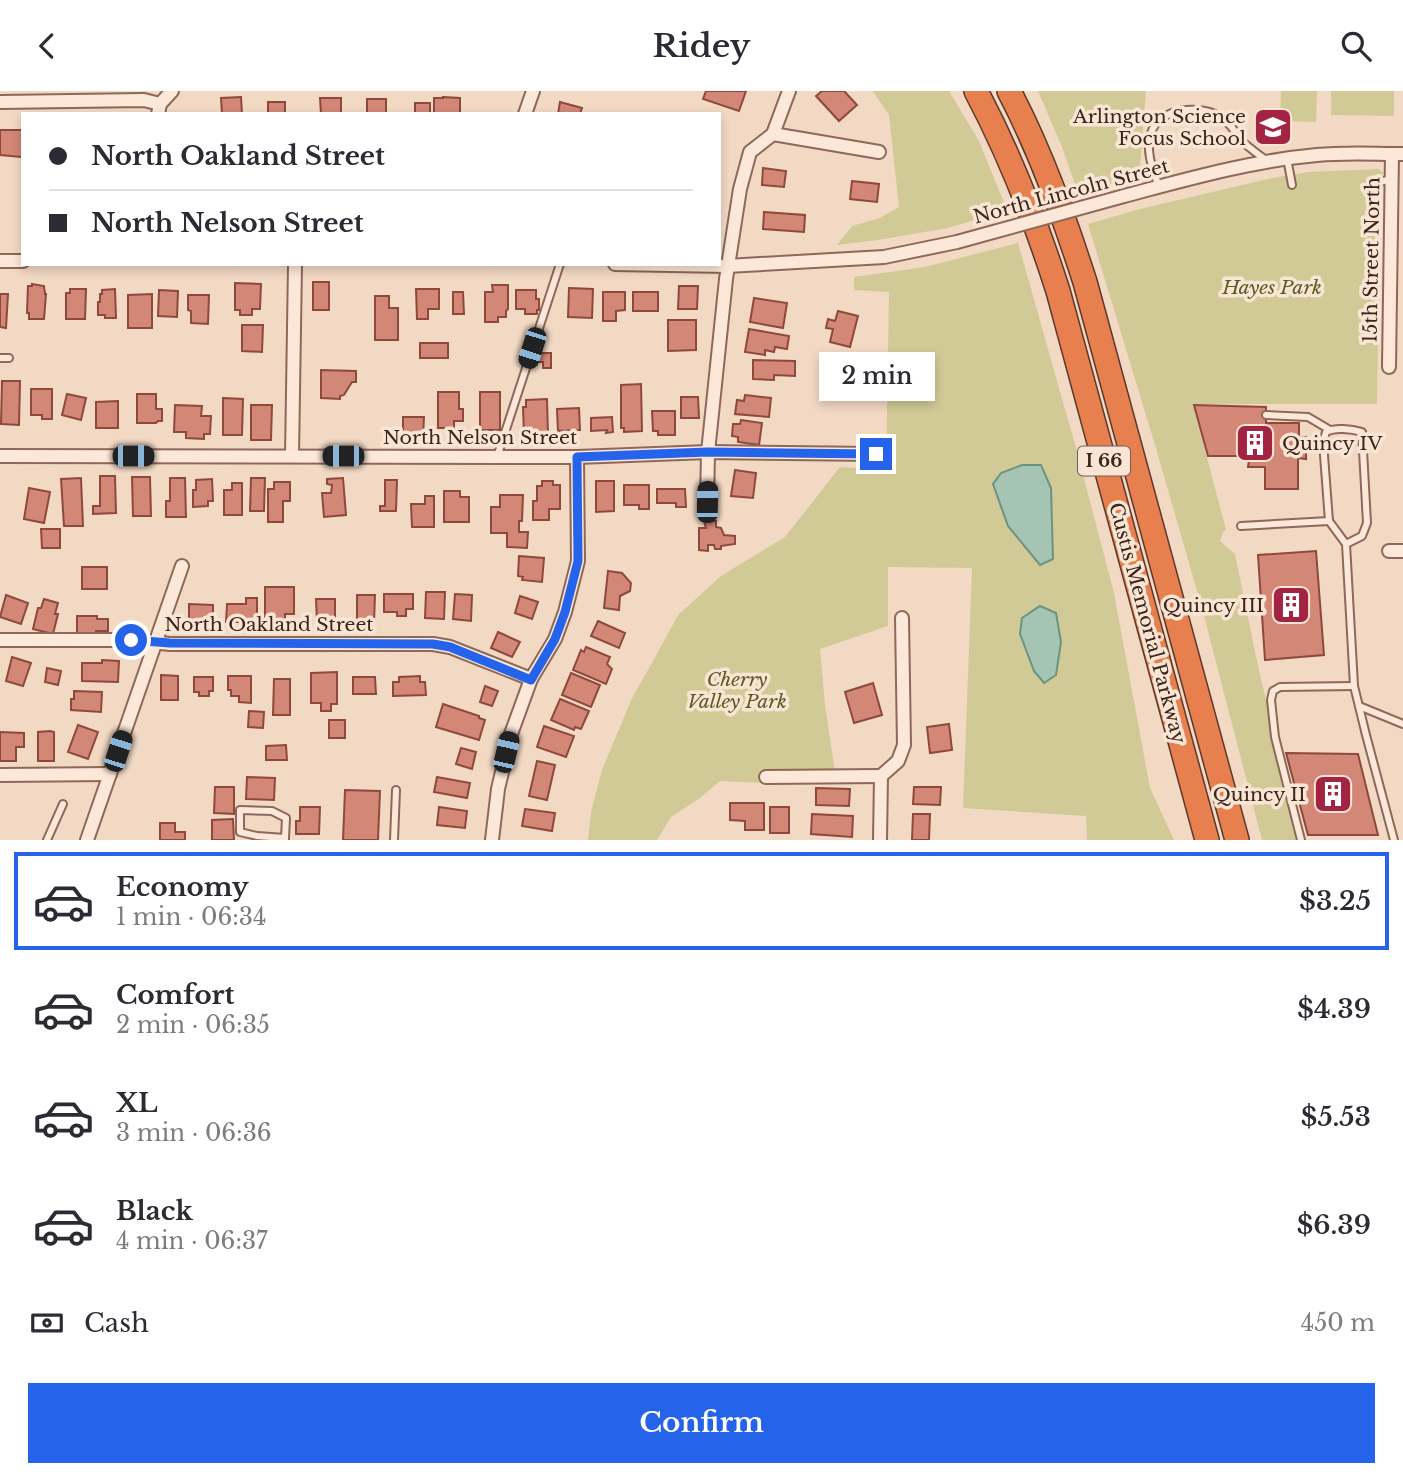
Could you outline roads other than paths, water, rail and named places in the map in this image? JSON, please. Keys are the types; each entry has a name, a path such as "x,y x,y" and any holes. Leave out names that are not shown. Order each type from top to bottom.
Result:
{"highway":[{"name":"Custis Memorial Parkway","path":"976,91 1016,173 1050,265 1207,840"},
{"name":"Custis Memorial Parkway","path":"1009,91 1051,182 1085,282 1237,840"}],"street":[{"path":"0,102 144,100 159,109 172,91"},
{"path":"526,112 533,91"},
{"path":"707,502 708,452 727,266 740,189 750,152 773,134 789,91"},
{"path":"773,134 880,152"},
{"name":"North Lincoln Street","path":"721,266 884,257 957,242 1213,172 1267,161 1320,155 1397,154"},
{"name":"15th Street North","path":"1389,367 1391,179 1397,154"},
{"path":"0,261 21,261"},
{"path":"292,456 295,266"},
{"name":"North Nelson Street","path":"0,456 577,457 708,452 876,454"},
{"path":"492,840 498,789 511,734 531,680 555,639 578,561 577,457"},
{"path":"1389,551 1403,551"},
{"path":"87,840 181,566"},
{"path":"766,777 881,776 898,761 904,745 902,618"},
{"name":"North Oakland Street","path":"0,640 131,640 184,644 433,644 450,647 531,680"},
{"path":"0,775 110,774"},
{"path":"880,840 881,776"}],"lane":[{"path":"1158,187 1150,161 1151,133 1156,123 1186,110 1207,111 1223,118 1245,143 1267,161"},
{"path":"1287,158 1292,185"},
{"path":"1369,185 1391,179"},
{"path":"497,457 559,266"},
{"path":"0,358 9,358"},
{"path":"1266,415 1308,417 1330,430 1362,432 1367,523 1362,536 1346,544"},
{"path":"1330,430 1326,432 1323,442 1329,521 1346,544 1354,686 1393,837 1403,832"},
{"path":"1241,526 1329,521"},
{"path":"1301,840 1275,737 1271,700 1273,691 1280,687 1354,686"},
{"path":"1359,706 1403,724"},
{"path":"394,840 396,790"},
{"path":"47,840 63,804"},
{"path":"240,810 272,811 286,818 285,839 240,832 240,810"}],"place":[{"name":"Arlington Science Focus School","path":"1273,127"},
{"name":"Quincy IV","path":"1255,443"},
{"name":"Quincy III","path":"1291,605"},
{"name":"Quincy II","path":"1333,794"}],"park label":[{"name":"Hayes Park","path":"1272,287"},
{"name":"Cherry Valley Park","path":"737,690"}]}
